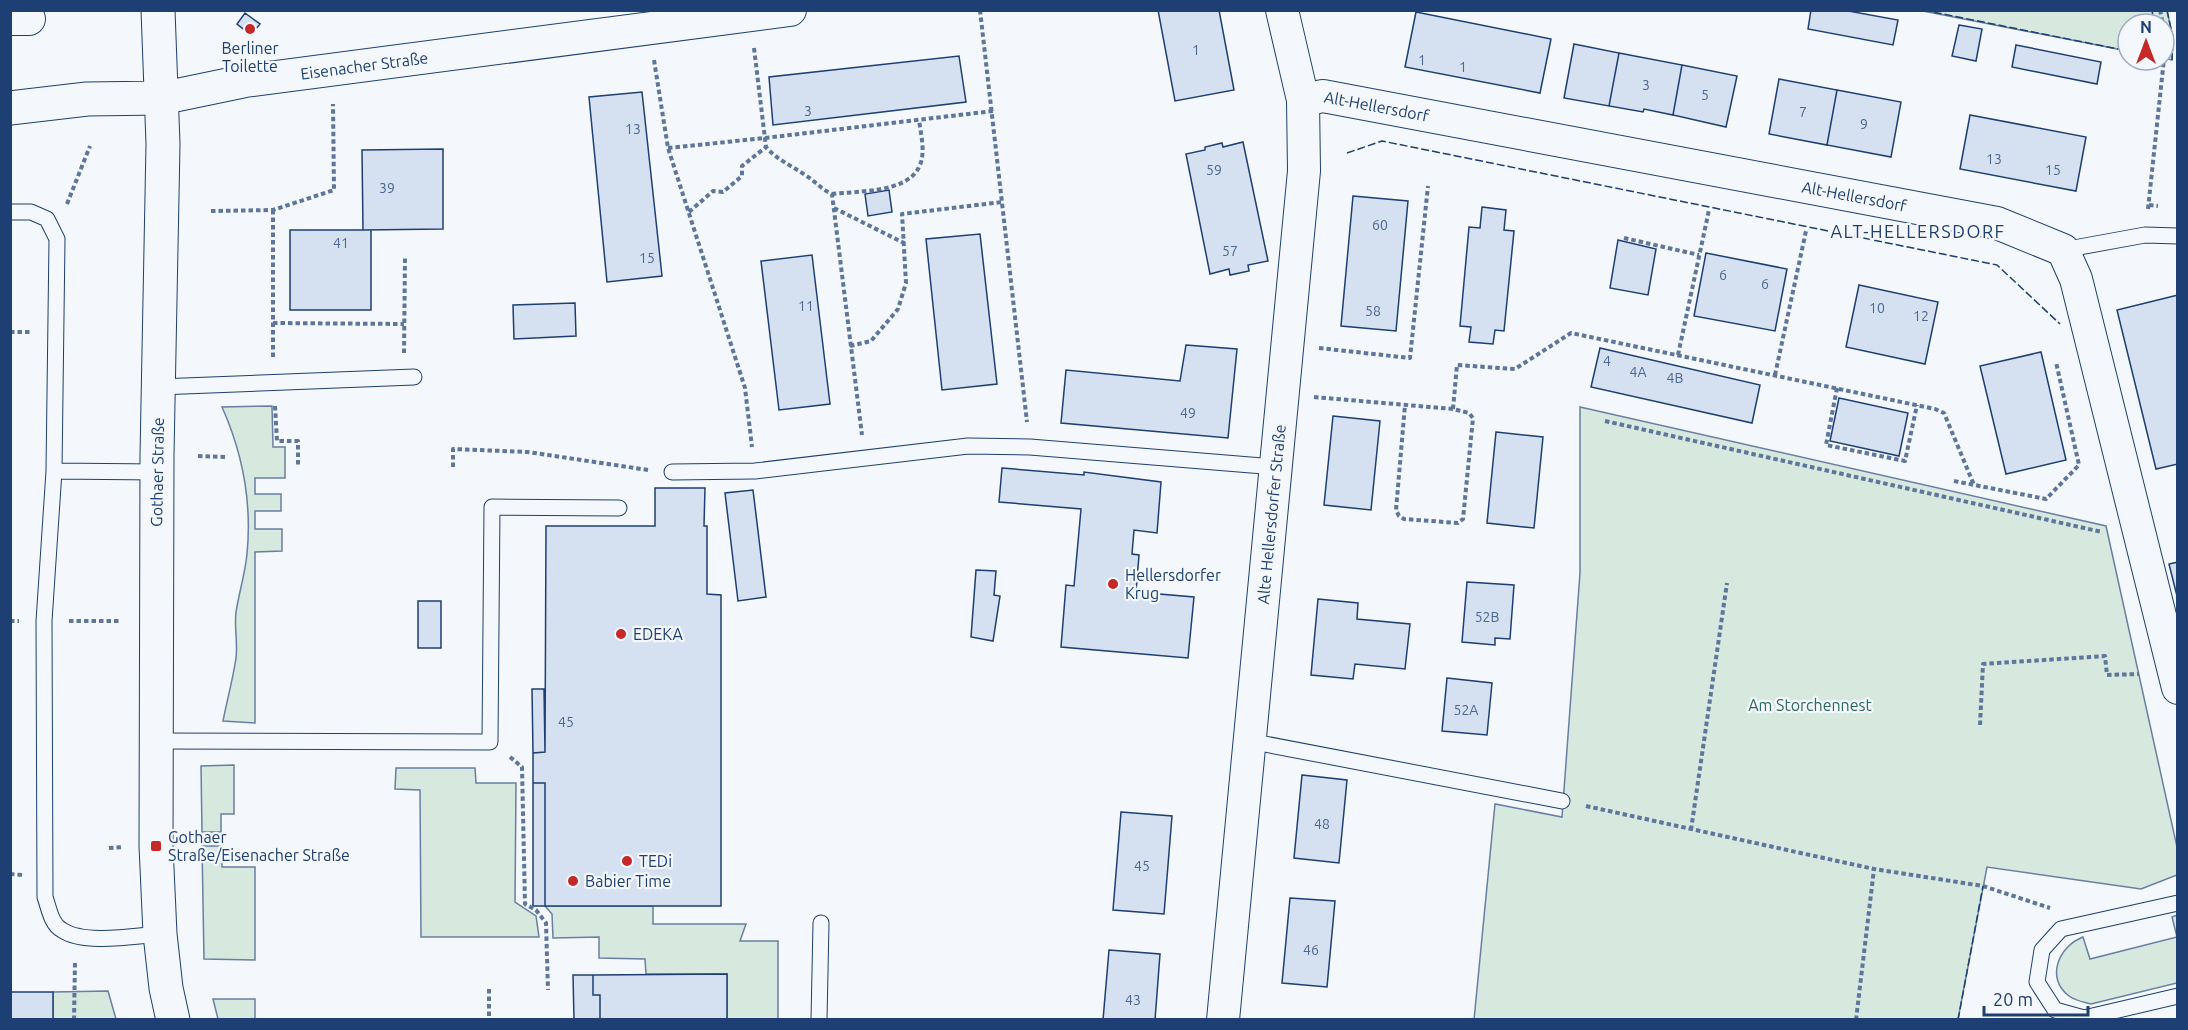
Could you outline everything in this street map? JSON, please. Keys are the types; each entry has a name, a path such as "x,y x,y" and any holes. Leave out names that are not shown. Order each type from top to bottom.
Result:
{"street":[{"name":"Gothaer Straße","path":"158,10 163,98 157,472 156,846 159,934 173,1020"},
{"name":"Eisenacher Straße","path":"10,108 87,99 163,98 245,81 650,29 682,17 790,10"},
{"name":"Alte Hellersdorfer Straße","path":"1223,1020 1304,171 1303,100 1282,10"},
{"name":"Alt-Hellersdorf","path":"1303,100 1323,96 1997,223 2063,250"},
{"path":"2063,250 2076,279 2175,678"}],"lane":[{"path":"10,212 31,212 47,219 57,239 54,471 44,621 45,897 52,919 60,930 76,936 112,938 159,934"},
{"path":"2063,250 2145,235 2178,236"},
{"path":"158,387 414,377"},
{"path":"672,472 755,471 968,446 1030,447 1275,467"},
{"path":"54,471 157,472"},
{"path":"156,741 490,742 492,507 619,508"},
{"path":"1249,741 1562,801"},
{"path":"2178,903 2061,929 2042,950 2037,982 2055,1011 2084,1018 2178,996"},
{"path":"819,1020 821,923"}],"path":[{"path":"980,10 1030,447"},
{"path":"650,29 668,148 745,388 755,471"},
{"path":"753,44 766,147 775,157 806,175 821,189 832,194 894,187 913,177 920,167 922,156 919,120"},
{"path":"2151,187 2163,72"},
{"path":"211,211 273,210 334,190 333,95"},
{"path":"668,148 993,111"},
{"path":"47,219 66,206 90,146"},
{"path":"689,212 713,191 723,192 735,184 742,176 742,166 766,147"},
{"path":"1310,347 1410,358 1428,186"},
{"path":"832,194 865,459"},
{"path":"850,346 871,341 898,309 906,283 902,214 1002,202"},
{"path":"2149,205 2158,206"},
{"path":"834,208 905,243"},
{"path":"273,210 273,365"},
{"path":"1678,355 1709,210"},
{"path":"1775,375 1806,231"},
{"path":"1624,238 1699,255"},
{"path":"404,360 405,257"},
{"path":"273,323 404,324"},
{"path":"1453,409 1457,364 1515,369 1571,333 1935,409 1944,413 1974,484"},
{"path":"1954,480 2046,499 2079,465 2056,362"},
{"path":"1837,388 1826,445 1905,461 1917,405"},
{"path":"1305,396 1453,409 1469,413 1473,418 1463,519 1458,523 1404,519 1395,510 1405,405"},
{"path":"275,400 277,441 298,441 298,465"},
{"path":"1605,421 2102,532"},
{"path":"453,467 453,449 528,452 608,465 672,472"},
{"path":"198,456 227,457"},
{"path":"1691,830 1727,583"},
{"path":"1980,725 1983,664 2105,656 2107,675 2139,674 2175,678"},
{"path":"490,742 522,767 525,904 536,910 546,923 548,990"},
{"path":"1562,801 1874,869 1983,886 2093,922"},
{"path":"1856,1020 1874,869"},
{"path":"74,1020 76,936"},
{"path":"489,989 489,1020"}],"green space":[{"path":"1923,11 2167,11 2116,12 2116,49"},
{"path":"272,406 273,447 285,447 285,478 255,478 255,494 281,494 281,511 255,511 255,529 282,529 282,551 255,552 255,723 223,721 236,658 235,623 246,561 248,516 240,461 222,407"},
{"name":"Am Storchennest","path":"1580,407 2106,526 2177,847 2177,875 2141,889 1987,867 1958,1019 1474,1020 1495,804 1562,817 1580,573"},
{"path":"234,765 234,814 221,814 221,832 202,832 201,766"},
{"path":"396,768 475,768 476,783 516,783 515,902 536,916 539,937 421,937 420,790 395,789"},
{"path":"202,846 222,846 222,867 255,867 255,960 204,959"},
{"path":"545,906 653,906 653,924 746,924 740,941 778,941 778,1019 727,1019 727,974 646,974 645,959 599,958 599,937 553,938 552,914"},
{"path":"2177,915 2177,937 2172,917"},
{"path":"2083,937 2090,959 2177,937 2177,983 2091,1004 2069,996 2062,989 2058,980 2058,963 2062,955 2067,947"},
{"path":"108,991 116,1019 53,1019 53,992"},
{"path":"213,999 255,999 255,1019 218,1019"}],"building":[{"path":"1158,10 1219,10 1234,90 1175,101"},
{"path":"1811,10 1843,10 1898,20 1893,45 1808,29"},
{"path":"1416,12 1551,39 1540,93 1405,67"},
{"name":"Berliner Toilette","path":"245,13 260,24 251,35 237,24"},
{"path":"1959,25 1982,29 1976,61 1952,56"},
{"path":"1574,44 1619,53 1609,106 1564,98"},
{"path":"2016,45 2101,62 2097,84 2012,67"},
{"path":"1619,53 1682,65 1673,115 1644,109 1643,112 1609,106"},
{"path":"959,56 966,102 773,125 769,77"},
{"path":"1682,65 1737,76 1726,127 1673,115"},
{"path":"1779,79 1837,90 1827,145 1769,134"},
{"path":"1837,90 1901,102 1891,157 1827,145"},
{"path":"642,92 662,276 607,282 589,97"},
{"path":"1970,115 2086,137 2076,191 1960,169"},
{"path":"1243,142 1268,261 1248,265 1249,271 1230,275 1229,269 1210,274 1186,154 1222,143 1223,147"},
{"path":"443,149 443,229 363,230 362,150"},
{"path":"889,190 892,212 868,216 865,194"},
{"path":"1353,196 1408,201 1396,331 1341,326"},
{"path":"1482,207 1506,210 1504,230 1514,231 1504,331 1495,330 1493,344 1469,342 1471,327 1460,326 1469,227 1480,228"},
{"path":"290,230 371,230 371,310 290,310"},
{"path":"980,234 997,384 942,390 926,239"},
{"path":"1618,240 1656,249 1648,295 1610,288"},
{"path":"1706,253 1787,269 1775,331 1694,316"},
{"path":"812,255 830,404 779,410 761,261"},
{"path":"1859,285 1938,302 1925,364 1846,347"},
{"path":"2178,295 2178,464 2156,469 2117,310"},
{"path":"575,303 576,336 514,339 513,305"},
{"path":"1186,345 1237,349 1228,438 1061,423 1066,370 1180,381"},
{"path":"1600,348 1760,385 1752,423 1591,387"},
{"path":"2041,352 2066,460 2006,474 1980,366"},
{"path":"1839,398 1908,413 1899,456 1830,441"},
{"path":"1333,416 1380,421 1371,510 1324,505"},
{"path":"1496,432 1543,437 1534,528 1487,523"},
{"path":"1002,468 1084,475 1084,472 1161,482 1157,533 1134,530 1132,554 1139,555 1136,592 1194,597 1188,658 1061,647 1066,585 1074,586 1081,509 999,502"},
{"path":"655,488 705,488 707,594 721,595 721,906 545,906 545,783 533,783 533,753 545,752 546,526 655,526"},
{"path":"753,490 766,597 738,601 725,493"},
{"path":"2178,562 2178,600 2169,564"},
{"path":"976,570 996,571 994,595 1000,596 993,641 971,637"},
{"path":"1467,582 1514,585 1510,639 1495,638 1495,645 1462,642"},
{"path":"1318,599 1358,603 1357,619 1410,624 1405,669 1355,664 1353,679 1311,675"},
{"path":"418,601 441,601 441,648 418,648"},
{"path":"1447,678 1492,683 1487,735 1442,731"},
{"path":"532,689 544,689 545,752 533,753"},
{"path":"1302,775 1347,780 1339,863 1294,858"},
{"path":"533,783 545,783 545,906 533,906"},
{"path":"1121,812 1172,816 1164,914 1113,910"},
{"path":"1290,898 1335,901 1327,987 1282,983"},
{"path":"1109,950 1160,954 1155,1020 1103,1020"},
{"path":"727,974 727,1020 600,1020 600,995 593,995 593,975"},
{"path":"573,975 593,975 593,995 600,995 600,1020 574,1020"},
{"path":"10,992 53,992 53,1020 10,1020"}],"fence":[{"path":"1923,10 2116,49"},
{"path":"1347,153 1382,141 1997,265 2060,324"},
{"path":"1958,1020 1983,886"}],"place":[{"name":"Berliner Toilette","path":"250,29"},
{"name":"Hellersdorfer Krug","path":"1113,584"},
{"name":"EDEKA","path":"621,634"},
{"name":"Gothaer Straße/Eisenacher Straße","path":"156,846"},
{"name":"TEDi","path":"627,861"},
{"name":"Babier Time","path":"573,881"}],"district":[{"name":"ALT-HELLERSDORF","path":"1918,231"}]}
